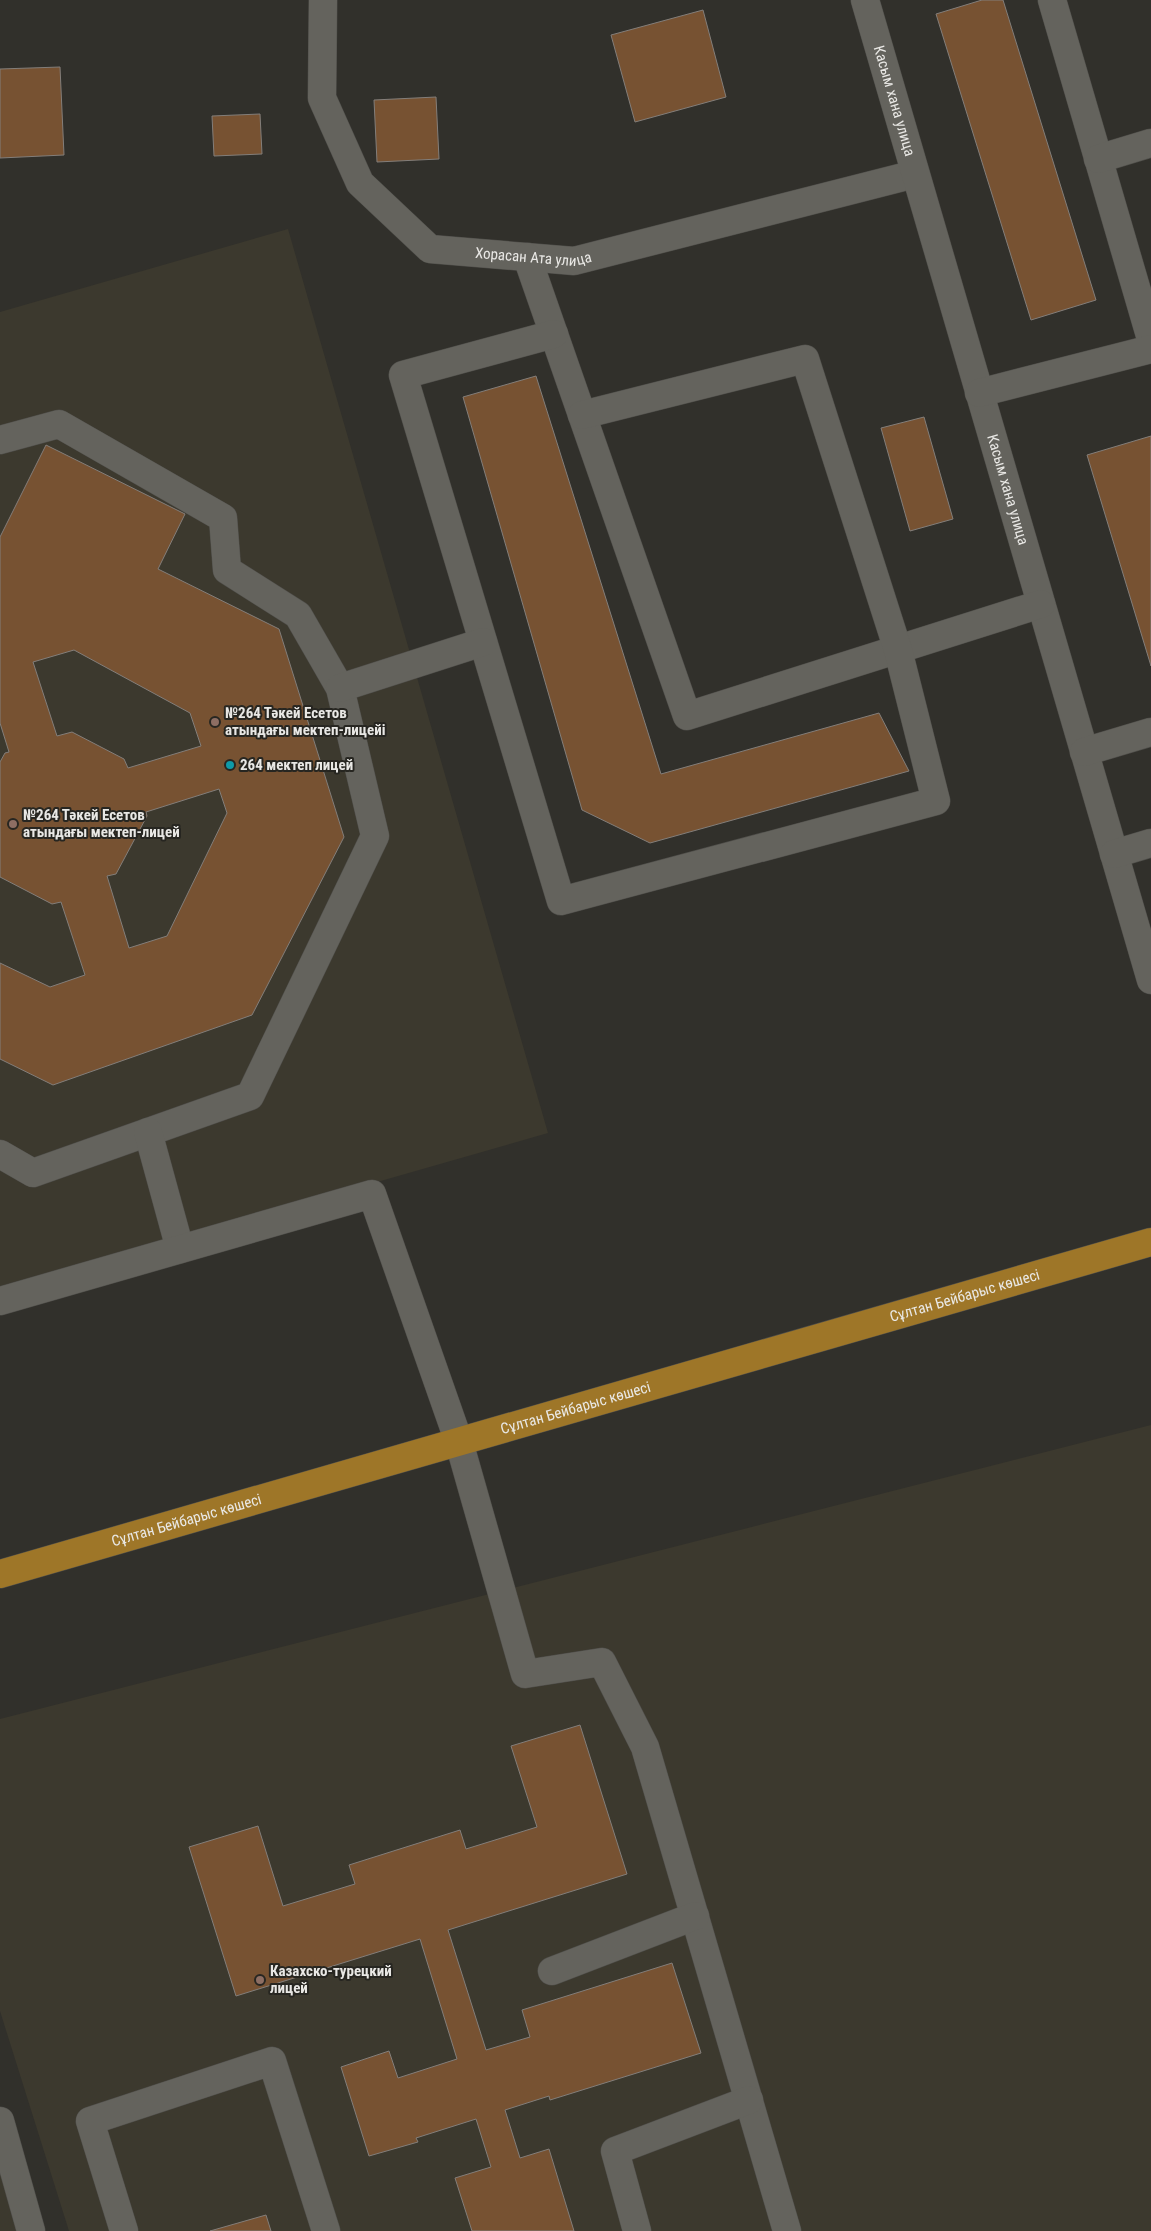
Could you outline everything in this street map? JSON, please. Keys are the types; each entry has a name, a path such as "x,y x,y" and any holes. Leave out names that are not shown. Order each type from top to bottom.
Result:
{"main road":[{"name":"Сұлтан Бейбарыс көшесі","path":"0,1574 1151,1242"}],"street":[{"name":"Хорасан Ата улица","path":"323,0 322,98 360,183 430,249 574,261 914,174"},
{"name":"Касым хана улица","path":"865,0 914,174 1151,980"},
{"path":"1052,0 1151,339"},
{"path":"1098,159 1151,143"},
{"path":"527,257 687,716 1041,604"},
{"path":"554,334 403,375 561,901 936,801 898,650 805,359 582,415"},
{"path":"979,393 1151,349"},
{"path":"0,440 59,424 223,518 227,570 298,615 340,688 375,836 250,1096 32,1173 0,1154"},
{"path":"340,688 483,642"},
{"path":"1084,752 1151,732"},
{"path":"1114,854 1151,843"},
{"path":"148,1132 180,1249"},
{"path":"0,1301 372,1194 459,1442 525,1674 602,1662 645,1747 787,2231"},
{"path":"552,1970 695,1916"},
{"path":"124,2231 90,2121 272,2061 326,2231"},
{"path":"637,2231 615,2151 748,2100"},
{"path":"0,2121 31,2231"}],"shaded area":[{"name":"№264 Тәкей Есетов атындағы мектеп-лицейі","path":"288,229 548,1133 0,1290 0,312"},
{"path":"1151,1425 1151,2231 69,2231 0,2011 0,1719"},
{"path":"0,2149 26,2231 0,2231"}],"building":[{"path":"982,0 1003,0 1096,300 1031,320 936,14"},
{"path":"703,10 726,97 635,122 611,35"},
{"path":"60,67 64,155 0,158 0,69"},
{"path":"436,97 439,159 377,162 374,100"},
{"path":"260,114 262,154 214,156 212,116"},
{"path":"536,376 661,774 879,713 909,771 650,843 582,810 463,397"},
{"path":"924,417 953,519 910,531 881,428"},
{"path":"1151,436 1151,666 1087,455"},
{"name":"264 мектеп лицей","path":"46,445 185,514 158,569 279,629 344,837 252,1015 53,1085 0,1059 0,963 50,987 85,975 61,902 52,904 0,877 0,762 5,753 9,752 0,723 0,537","holes":["74,650 190,713 201,746 128,768 124,759 72,732 57,736 33,662","219,789 227,813 167,936 129,948 107,876 116,874 147,816 146,812"]},
{"name":"Казахско-турецкий лицей","path":"580,1725 627,1874 448,1930 486,2050 530,2037 522,2010 672,1963 701,2053 550,2100 549,2096 505,2110 520,2158 549,2149 574,2231 472,2231 455,2178 491,2167 476,2119 416,2138 418,2142 369,2156 341,2067 389,2051 398,2078 457,2059 420,1939 236,1996 189,1847 258,1826 283,1906 355,1884 349,1865 460,1830 466,1849 537,1827 511,1746"},
{"path":"266,2215 271,2231 210,2231"}],"place":[{"name":"№264 Тәкей Есетов атындағы мектеп-лицейі","path":"215,722"},
{"name":"264 мектеп лицей","path":"230,765"},
{"name":"№264 Тәкей Есетов атындағы мектеп-лицей","path":"13,824"},
{"name":"Казахско-турецкий лицей","path":"260,1980"}]}
